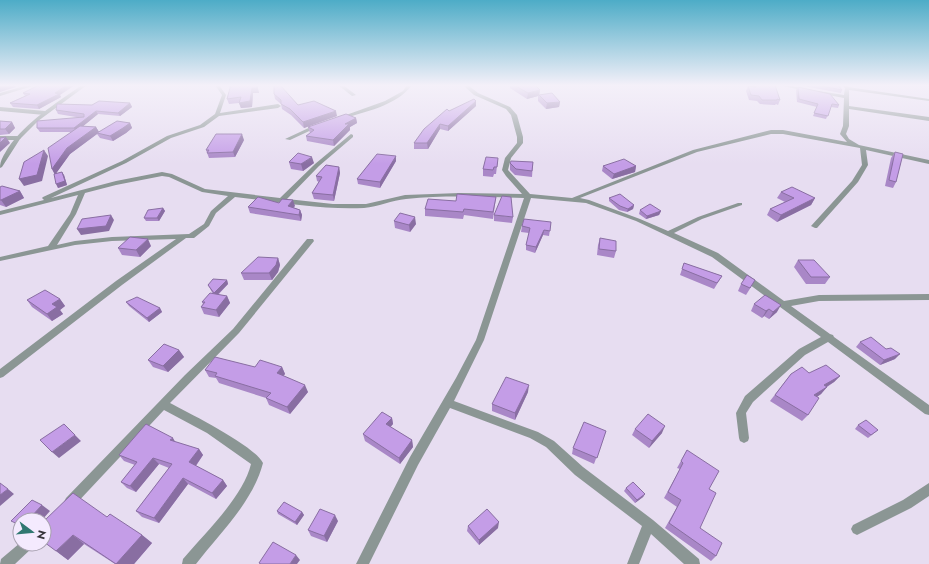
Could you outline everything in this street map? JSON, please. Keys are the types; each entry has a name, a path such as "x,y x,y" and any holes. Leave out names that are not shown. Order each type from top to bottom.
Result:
{"street":[{"path":"26,111 45,113"},
{"path":"28,206 83,179 124,162 169,137 202,126 217,115 242,111"},
{"path":"334,120 360,111"},
{"path":"511,111 514,115 520,142 518,147 508,158 505,170 528,196"},
{"path":"815,226 855,182 865,165 860,147 847,140 843,134 846,126 846,111"},
{"path":"876,111 929,119"},
{"path":"0,166 18,138 45,113"},
{"path":"288,139 326,123"},
{"path":"574,198 695,151 771,132 783,132 929,162"},
{"path":"281,201 351,136"},
{"path":"0,138 18,138"},
{"path":"0,213 135,179 167,174 200,190 281,201 352,207 405,197 528,196 574,198 596,203 669,233 715,255 830,337 929,411"},
{"path":"51,248 76,210 82,192"},
{"path":"0,258 51,248 112,239 183,237 192,235 206,227 214,212 233,195"},
{"path":"362,564 414,461 470,363 480,340 528,196"},
{"path":"669,233 700,218 740,204"},
{"path":"0,374 119,283 183,237"},
{"path":"66,507 188,378 236,331 310,241"},
{"path":"783,304 819,298 929,298"},
{"path":"744,438 741,413 749,399 802,352 816,343 830,337"},
{"path":"448,403 546,441 579,471 649,524 694,564"},
{"path":"164,405 211,430 250,456 257,463 255,476 227,516 188,564"},
{"path":"857,529 906,504 929,489"},
{"path":"633,564 649,524"},
{"path":"6,564 19,552"}],"building":[{"path":"65,111 96,111 74,128 37,128 37,121 84,117 84,114"},
{"path":"100,111 120,111 118,113"},
{"path":"292,111 335,111 303,122"},
{"path":"444,111 464,111 448,126 440,124 427,143 414,143 424,129"},
{"path":"815,111 830,111 828,116 814,113"},
{"path":"346,114 356,118 345,124 349,124 333,140 306,136 314,130 308,127"},
{"path":"0,121 12,122 5,129 0,129"},
{"path":"117,121 130,123 110,136 97,133"},
{"path":"80,126 96,127 67,148 52,169 48,148"},
{"path":"216,134 242,134 233,152 207,153 209,150 206,150"},
{"path":"6,137 0,143 0,138"},
{"path":"44,150 37,175 19,179 24,162"},
{"path":"895,152 903,154 896,182 889,180"},
{"path":"298,153 312,157 301,164 289,162"},
{"path":"377,154 396,156 380,182 357,179"},
{"path":"486,157 498,158 497,167 494,167 493,170 483,169"},
{"path":"624,159 636,166 614,174 603,166"},
{"path":"511,161 533,162 532,171 516,169 510,163"},
{"path":"326,165 339,167 333,195 312,193 322,177 316,176"},
{"path":"62,172 65,181 56,184 54,174"},
{"path":"2,186 20,191 0,200 0,187"},
{"path":"792,187 815,198 781,215 770,209 794,198 781,192"},
{"path":"457,194 496,197 493,212 464,209 463,212 425,209 428,199 456,201"},
{"path":"620,194 634,205 628,209 620,206 609,198"},
{"path":"502,196 511,197 513,217 494,215"},
{"path":"258,197 279,203 282,199 293,200 288,206 300,210 299,215 248,207"},
{"path":"650,204 661,211 647,216 640,210"},
{"path":"163,208 157,218 144,218 148,210"},
{"path":"400,213 415,217 409,225 394,221"},
{"path":"111,215 106,226 77,229 82,219"},
{"path":"524,219 551,222 550,231 544,230 536,247 526,245 530,228 522,226"},
{"path":"130,237 148,239 136,250 118,248"},
{"path":"600,238 616,241 616,251 599,249"},
{"path":"258,257 278,258 276,265 269,273 241,273"},
{"path":"798,260 814,260 830,277 811,277"},
{"path":"684,263 722,276 717,283 682,269"},
{"path":"747,275 755,280 750,288 741,284"},
{"path":"213,279 227,280 214,293 208,285"},
{"path":"45,290 60,299 52,304 57,307 47,314 27,300"},
{"path":"210,293 227,296 216,310 201,307 205,302 202,302"},
{"path":"765,295 781,305 773,312 769,309 766,311 754,304"},
{"path":"137,297 160,308 147,318 126,302"},
{"path":"871,337 886,349 891,348 900,354 884,360 860,342"},
{"path":"164,344 179,350 163,366 148,360"},
{"path":"215,357 255,367 260,360 282,367 277,373 305,385 287,407 266,398 271,393 215,376 217,373 205,370"},
{"path":"826,365 840,376 824,385 827,387 814,395 819,398 808,415 775,395 791,374 802,367 809,373"},
{"path":"506,377 529,385 515,413 492,404"},
{"path":"382,412 392,418 386,424 412,440 399,458 363,434"},
{"path":"648,414 665,426 652,441 635,429"},
{"path":"866,420 878,430 871,435 858,425"},
{"path":"584,422 606,431 597,458 573,448"},
{"path":"64,424 75,435 52,452 40,440"},
{"path":"146,424 173,438 170,440 199,449 189,462 223,480 212,493 183,478 154,518 136,511 172,464 153,458 130,486 121,482 137,462 119,455"},
{"path":"687,450 719,471 709,489 716,493 700,528 722,543 716,556 669,523 681,500 668,492 683,463 681,461"},
{"path":"633,482 645,494 637,500 626,488"},
{"path":"0,483 8,489 0,495"},
{"path":"73,493 107,517 110,514 142,535 116,564 73,535 56,551 52,548 52,513"},
{"path":"32,500 42,505 35,512 20,512"},
{"path":"284,502 302,512 295,522 277,511"},
{"path":"320,509 335,515 324,536 308,530"},
{"path":"487,509 499,522 479,540 468,526"},
{"path":"273,542 296,555 290,564 259,563"}]}
